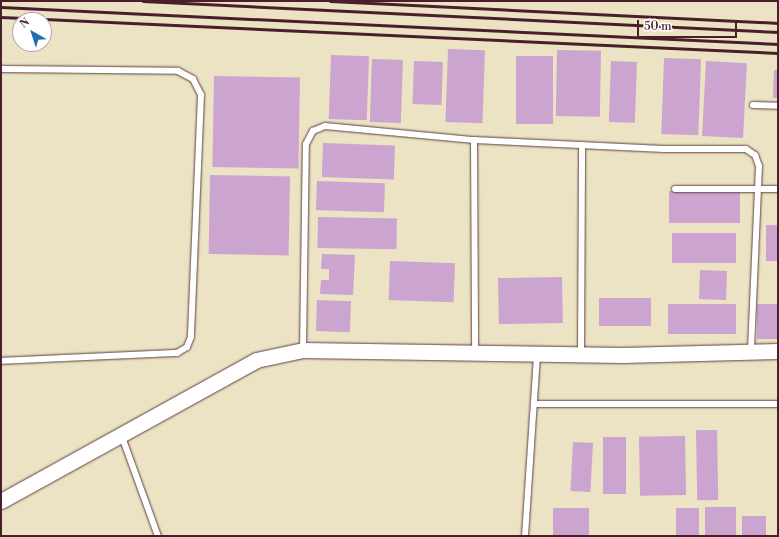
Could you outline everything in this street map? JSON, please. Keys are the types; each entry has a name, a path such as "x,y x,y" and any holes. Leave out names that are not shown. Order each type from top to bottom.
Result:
{"street":[{"path":"1,501 256,360 303,350 475,354 778,351"}],"lane":[{"path":"1,69 178,71 193,79 200,94 191,337 187,348 177,353 1,361"},
{"path":"753,106 778,106"},
{"path":"303,350 306,144 313,131 325,126 474,140 664,149 746,149 755,155 759,166 752,351"},
{"path":"474,140 475,354"},
{"path":"581,354 582,145"},
{"path":"675,189 778,189"},
{"path":"525,536 537,354"},
{"path":"534,404 778,404"},
{"path":"121,434 158,536"}],"building":[{"path":"448,49 485,50 482,123 445,122"},
{"path":"557,50 601,51 600,117 556,116"},
{"path":"331,55 369,56 367,120 329,119"},
{"path":"516,56 553,56 553,124 516,124"},
{"path":"664,58 701,59 698,135 661,134"},
{"path":"372,59 403,60 401,123 370,122"},
{"path":"414,61 443,62 441,105 412,104"},
{"path":"611,61 637,62 635,123 609,122"},
{"path":"706,61 747,63 743,138 702,136"},
{"path":"774,70 778,70 778,98 773,98"},
{"path":"214,76 300,78 298,168 212,167"},
{"path":"323,143 395,146 394,179 322,177"},
{"path":"210,175 290,176 289,255 209,254"},
{"path":"317,181 385,183 384,212 316,210"},
{"path":"669,191 740,191 740,223 669,223"},
{"path":"318,217 397,218 396,249 317,248"},
{"path":"766,225 778,225 778,261 766,261"},
{"path":"672,233 736,233 736,263 672,263"},
{"path":"322,254 355,255 353,295 320,294 321,280 329,280 329,269 321,269"},
{"path":"390,261 455,263 454,302 389,300"},
{"path":"700,270 727,271 726,300 699,299"},
{"path":"562,277 563,323 499,324 498,278"},
{"path":"599,298 651,298 651,326 599,326"},
{"path":"317,300 351,301 350,332 316,331"},
{"path":"668,304 736,304 736,334 668,334"},
{"path":"757,304 778,304 778,339 757,339"},
{"path":"696,430 717,430 718,500 697,500"},
{"path":"685,436 686,495 640,496 639,437"},
{"path":"603,437 626,437 626,494 603,494"},
{"path":"573,442 593,443 590,492 570,491"},
{"path":"705,507 736,507 736,536 705,536"},
{"path":"553,508 589,508 589,536 553,536"},
{"path":"676,508 699,508 699,536 676,536"},
{"path":"742,516 766,516 766,536 742,536"}],"railway":[{"path":"143,1 778,32"},
{"path":"330,1 778,23"},
{"path":"1,7 778,44"},
{"path":"1,17 778,53"}]}
